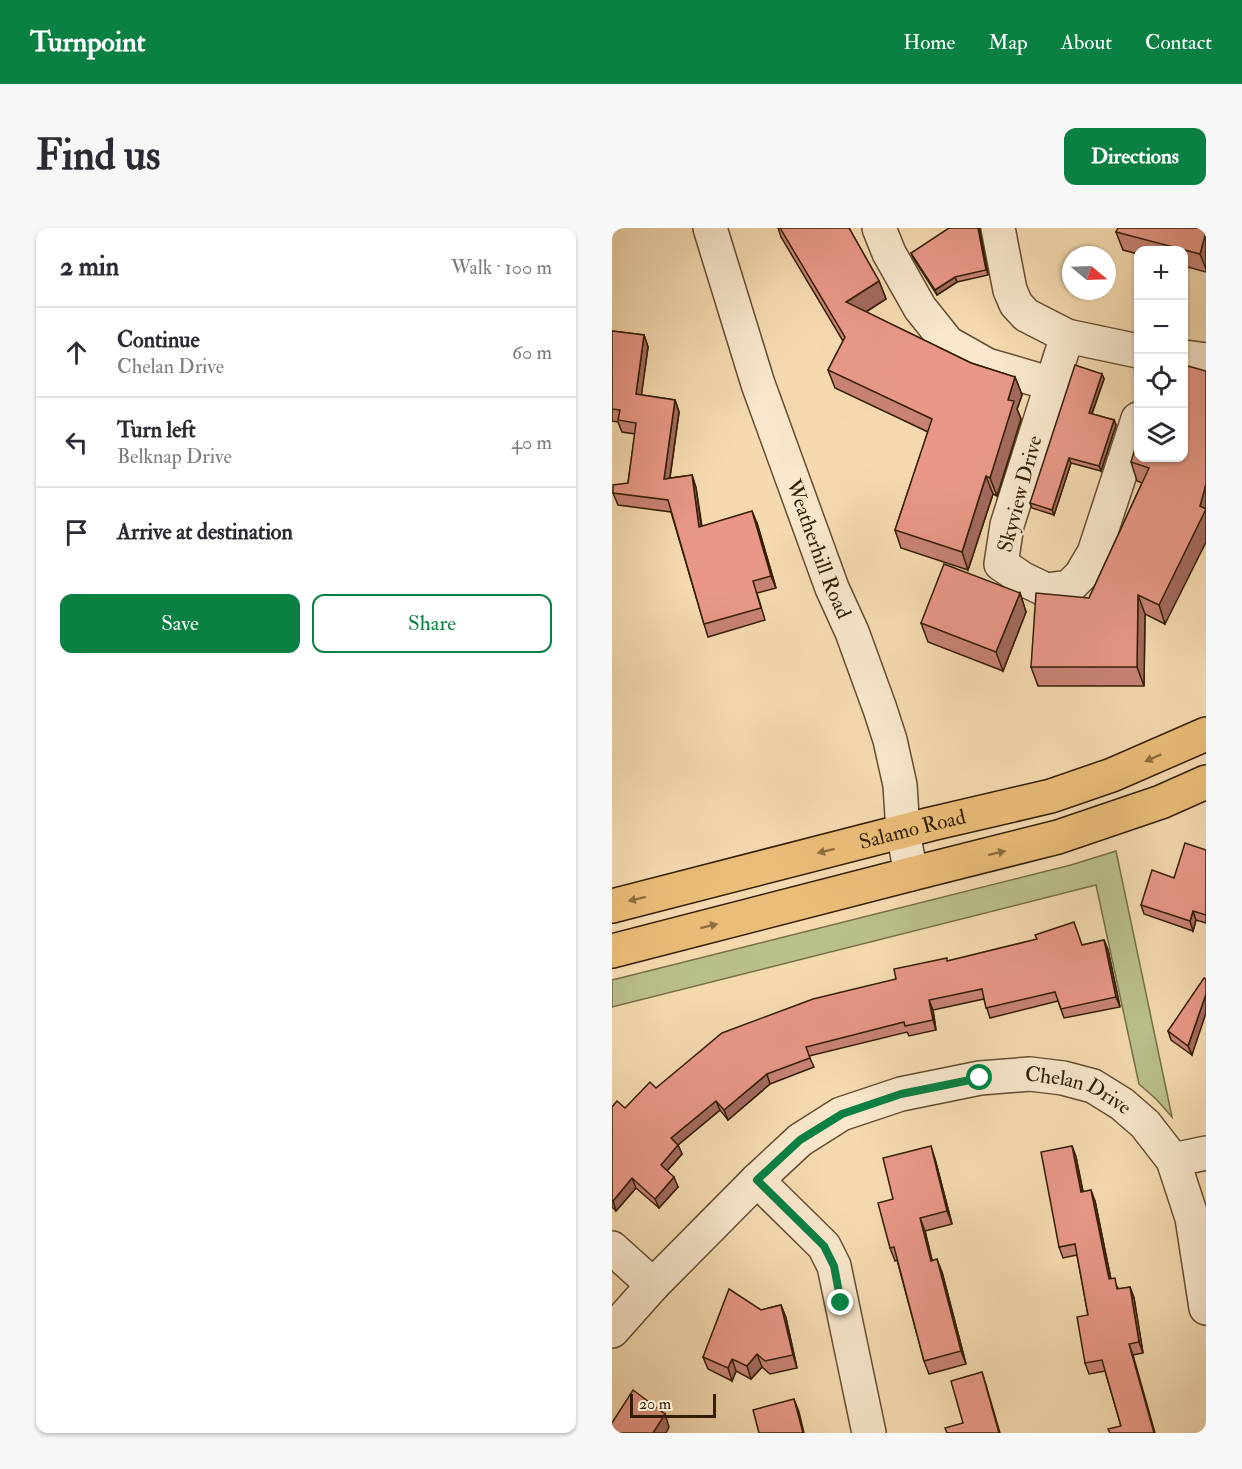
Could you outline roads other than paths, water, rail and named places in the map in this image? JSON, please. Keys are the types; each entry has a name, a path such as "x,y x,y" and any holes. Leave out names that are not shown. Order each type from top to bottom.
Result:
{"main road":[{"name":"Salamo Road","path":"612,906 1051,796 1112,775 1206,734"},
{"name":"Salamo Road","path":"612,951 1078,831 1153,805 1206,782"}],"street":[{"name":"Weatherhill Road","path":"710,228 758,384 832,588 852,632 890,740 900,785 903,832 911,874"},
{"path":"879,228 889,253 920,308 948,343 987,365 1052,384"},
{"path":"998,228 1010,290 1026,315 1066,336 1134,350"},
{"name":"Skyview Drive","path":"1066,336 1007,525 1001,564 1023,579 1046,590 1069,587 1094,553 1134,431"},
{"path":"1188,358 1206,360"},
{"name":"Chelan Drive","path":"612,1331 653,1285 757,1180 800,1140 842,1114 901,1094 980,1078 1030,1074 1063,1078 1093,1086 1122,1104 1145,1124 1173,1160 1192,1218 1206,1308"},
{"path":"1173,1160 1206,1153"},
{"path":"757,1180 824,1246 834,1266 869,1433"},
{"path":"612,1248 653,1285"}]}
